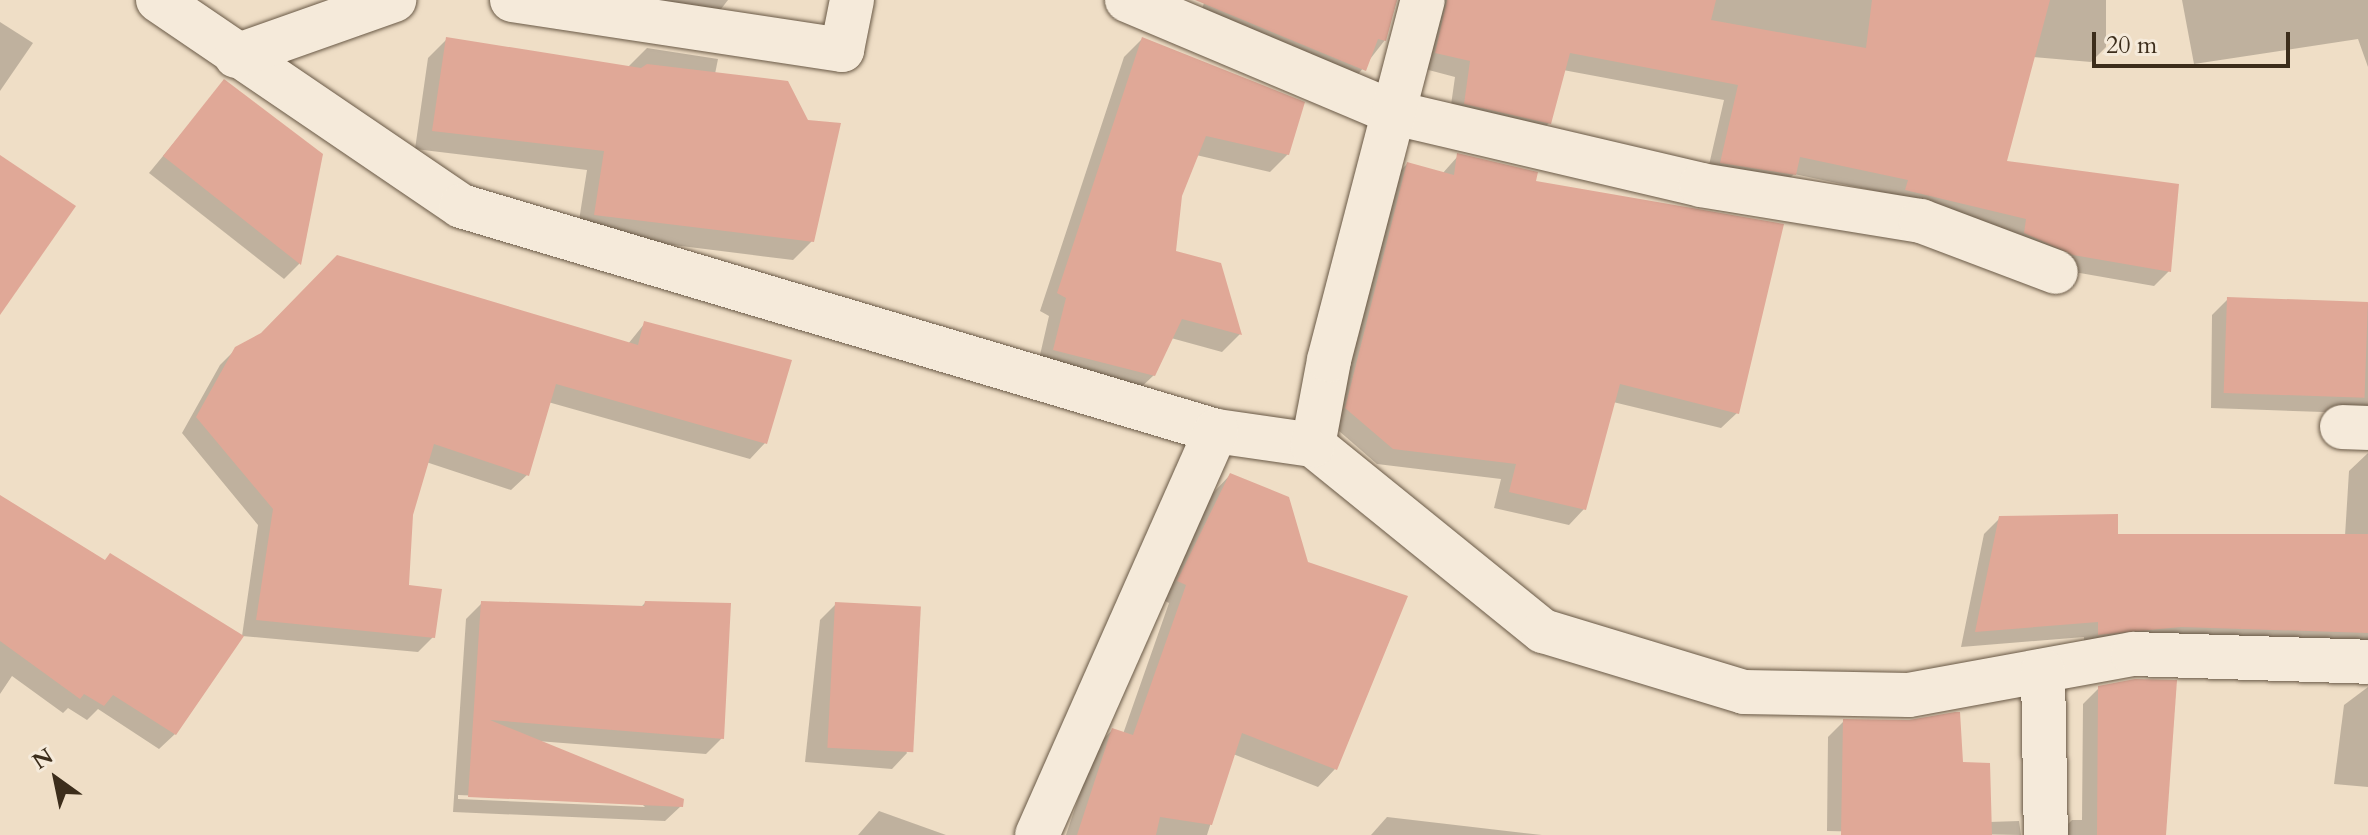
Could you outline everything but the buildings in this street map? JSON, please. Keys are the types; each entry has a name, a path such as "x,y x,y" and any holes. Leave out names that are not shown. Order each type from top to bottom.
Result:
{"street":[{"path":"158,0 236,56 461,206 1216,431 1313,445 1543,631 1744,692 1909,695 2133,654 2368,662"},
{"path":"236,56 394,0"},
{"path":"512,0 842,50 852,0"},
{"path":"1127,0 1395,113 1701,185 1921,221 2056,272"},
{"path":"1313,445 1329,360 1423,0"},
{"path":"1037,835 1216,431"},
{"path":"2043,671 2046,835"}]}
